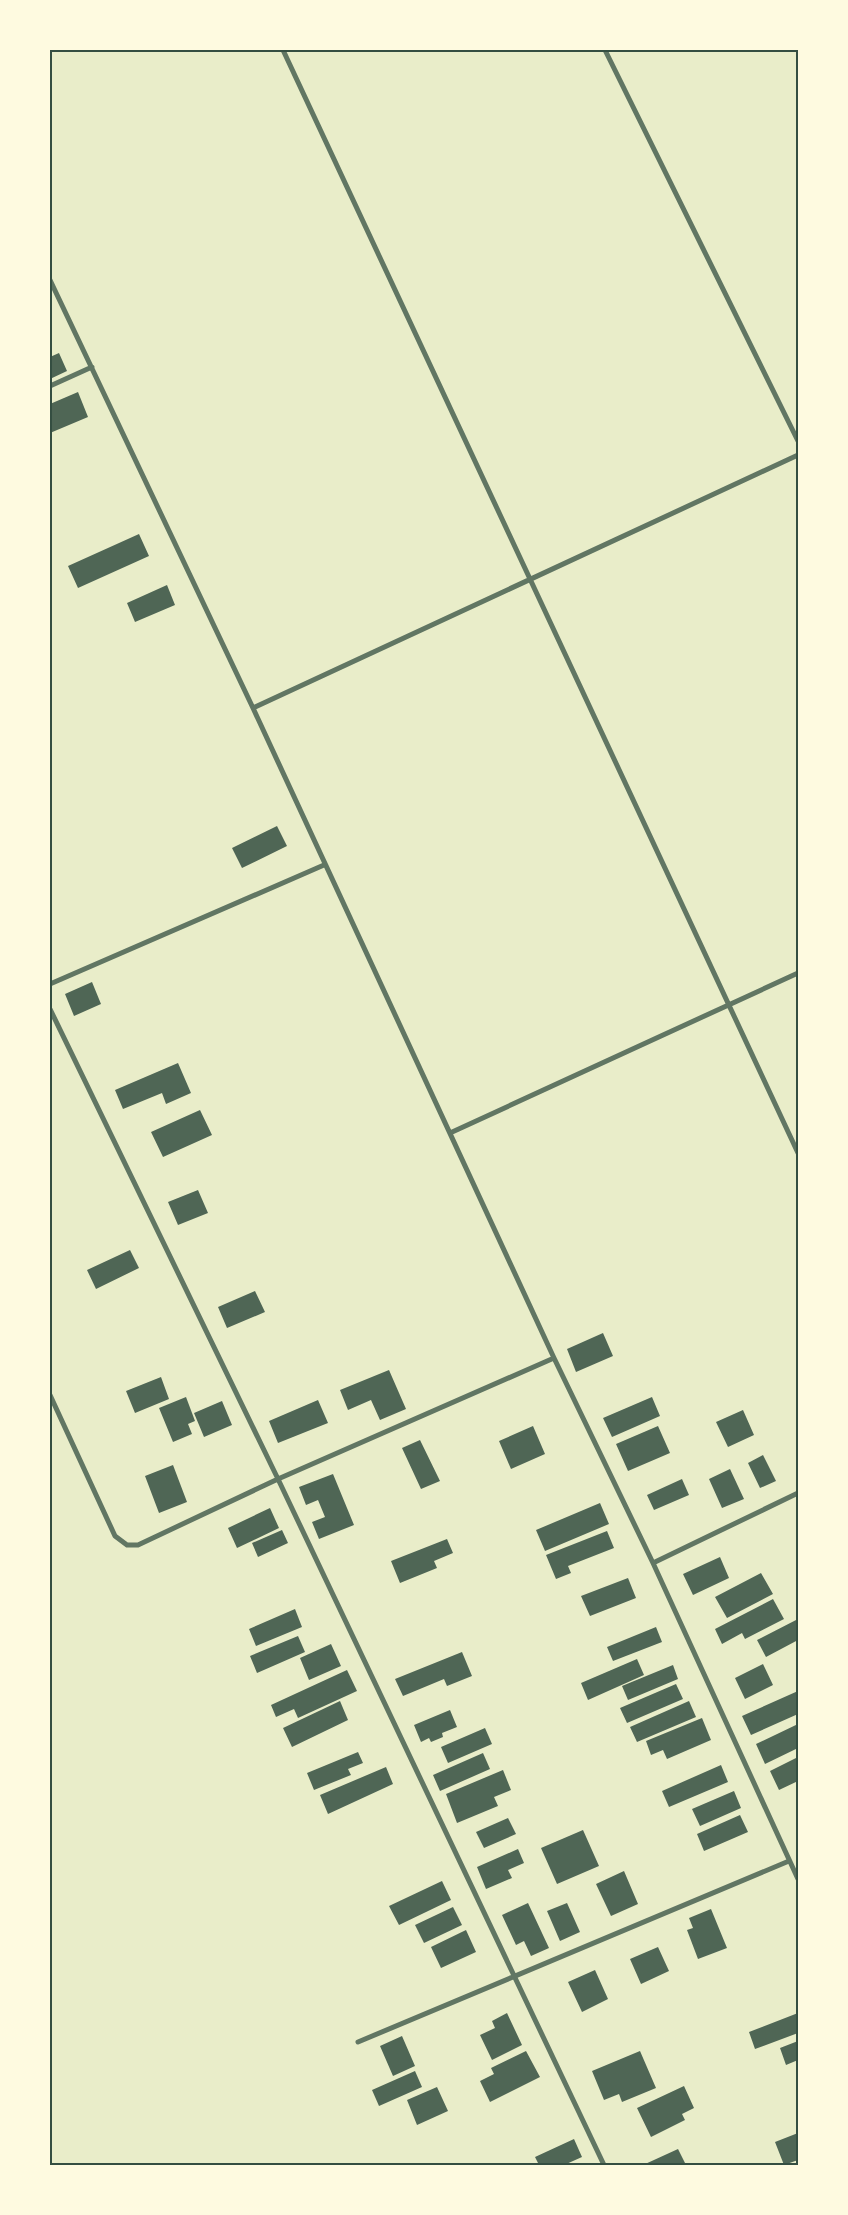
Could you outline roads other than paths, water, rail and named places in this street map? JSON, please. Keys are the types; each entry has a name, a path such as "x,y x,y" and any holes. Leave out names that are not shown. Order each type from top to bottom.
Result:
{"street":[{"path":"283,50 528,579 798,1153"},
{"path":"605,50 798,441"},
{"path":"50,280 253,708 324,865 554,1358 653,1563 798,1879"},
{"path":"50,386 92,368"},
{"path":"253,708 798,455"},
{"path":"50,984 324,865"},
{"path":"450,1133 798,973"},
{"path":"50,1009 278,1479 604,2165"},
{"path":"50,1395 115,1536 127,1545 138,1545 278,1479 554,1358"},
{"path":"653,1563 798,1493"},
{"path":"358,2042 789,1861"}]}
